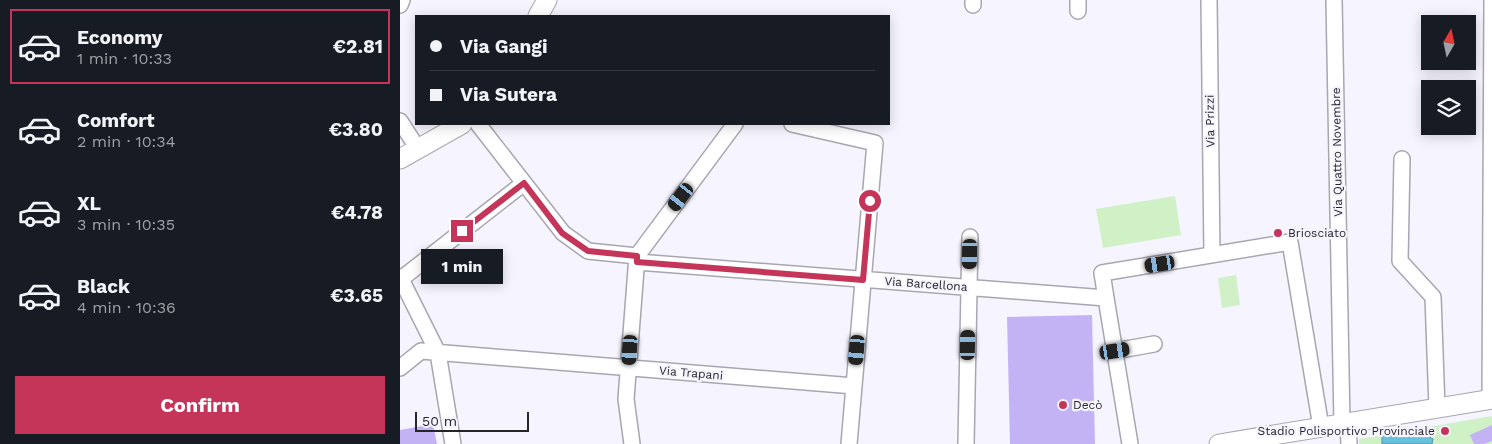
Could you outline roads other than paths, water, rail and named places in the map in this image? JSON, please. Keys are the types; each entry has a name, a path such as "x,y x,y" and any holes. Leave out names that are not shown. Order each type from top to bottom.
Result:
{"street":[{"path":"400,5 402,0"},
{"name":"Via Prizzi","path":"1209,0 1212,248"},
{"name":"Via Quattro Novembre","path":"1334,0 1345,423 1348,444"},
{"path":"1219,444 1491,399 1492,0"},
{"path":"400,121 418,149"},
{"path":"400,159 460,125"},
{"name":"Via Barcellona","path":"479,125 562,233 588,251 637,259 863,280 1101,298"},
{"path":"632,444 626,399 637,259 734,125"},
{"path":"796,125 875,143 849,444"},
{"path":"1402,159 1400,260 1433,297 1437,408"},
{"path":"453,444 438,353 400,278 524,183"},
{"path":"966,444 970,237"},
{"path":"1130,444 1115,351 1101,298 1102,273 1212,248 1262,247 1290,242 1321,427"},
{"path":"1115,351 1154,344"},
{"name":"Via Trapani","path":"400,368 421,351 854,386"}],"water":[{"path":"1414,428 1433,439 1432,444 1382,444 1382,434"}],"place":[{"name":"Briosciato","path":"1278,233"},
{"name":"Decò","path":"1063,405"},
{"name":"Stadio Polisportivo Provinciale","path":"1445,431"}]}
